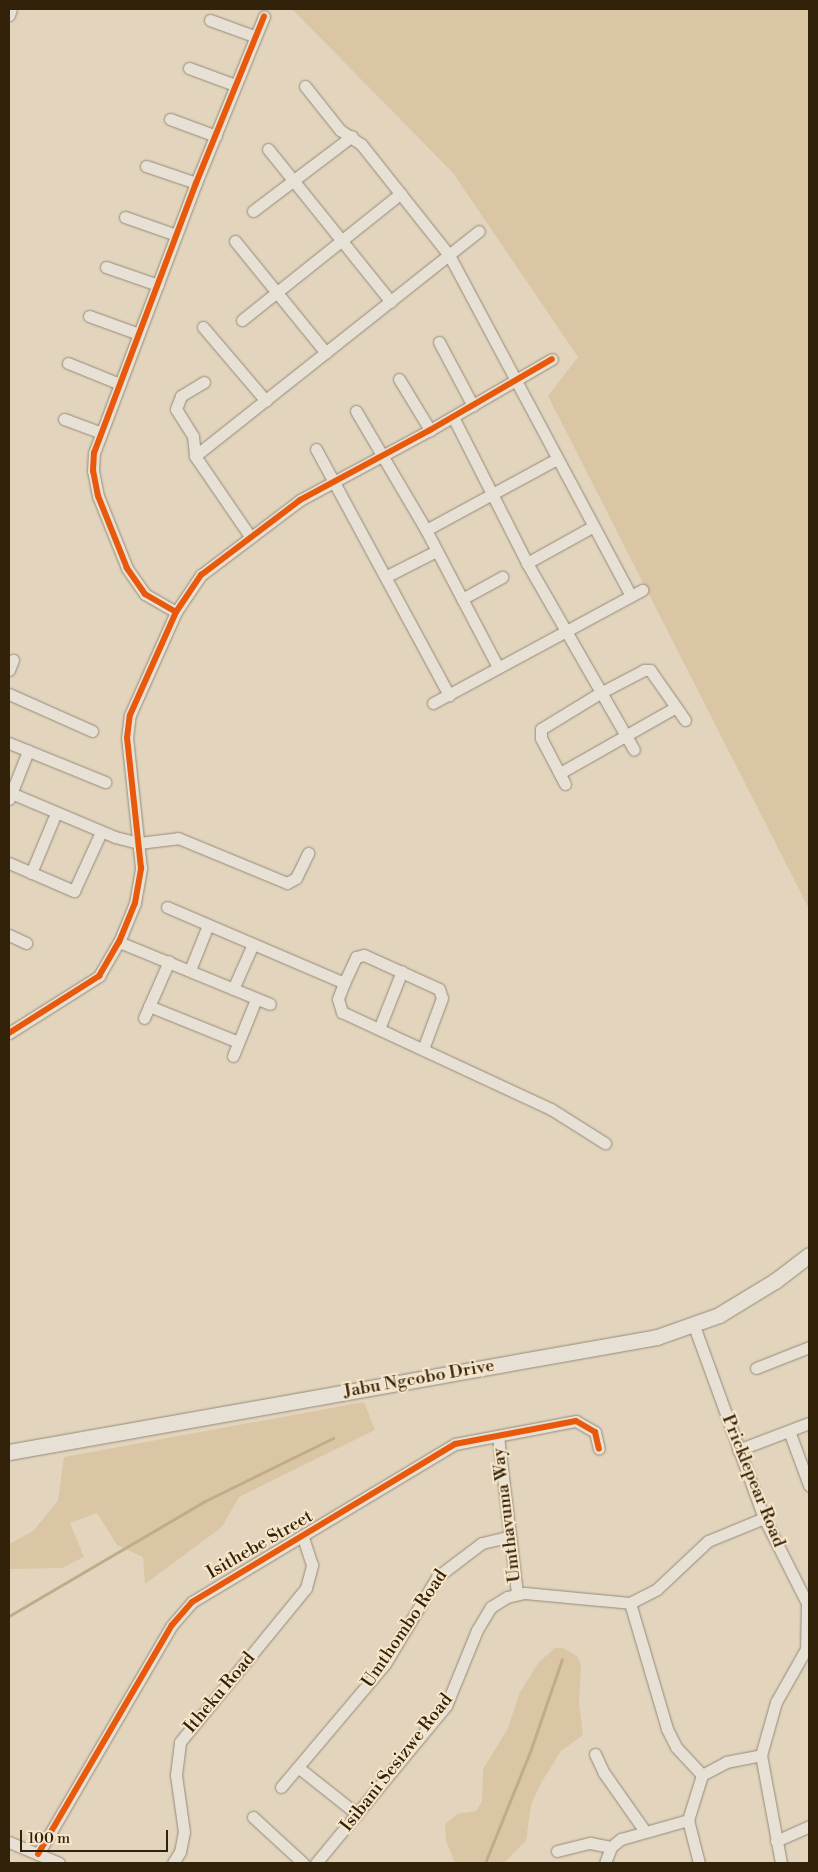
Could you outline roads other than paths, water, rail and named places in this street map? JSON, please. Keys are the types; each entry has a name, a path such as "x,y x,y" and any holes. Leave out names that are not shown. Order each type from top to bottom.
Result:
{"main road":[{"name":"Jabu Ngcobo Drive","path":"9,1452 619,1345 694,1326 742,1302 809,1254"}],"street":[{"path":"9,15 11,9"},
{"path":"176,612 145,594 135,582 108,524 93,471 94,453 196,183 254,36 264,16"},
{"path":"210,20 254,36"},
{"path":"189,68 235,85"},
{"path":"305,86 340,130 352,136 401,193 449,255 518,381 592,527 630,594"},
{"path":"170,119 216,136"},
{"path":"253,211 352,136"},
{"path":"268,149 292,182 391,302"},
{"path":"146,166 196,183"},
{"path":"242,320 401,193"},
{"path":"126,217 176,235"},
{"path":"195,456 479,231"},
{"path":"235,241 326,353"},
{"path":"106,267 158,285"},
{"path":"89,316 139,334"},
{"path":"203,327 266,401"},
{"path":"439,342 473,406"},
{"path":"9,1033 99,976 119,942 140,885 139,843 128,726 133,706 176,612 200,574 300,500 518,381 552,359"},
{"path":"68,363 120,384"},
{"path":"399,379 430,430"},
{"path":"204,382 181,396 176,404 178,414 193,436 195,456 249,536"},
{"path":"356,410 384,455 426,530 498,668"},
{"path":"453,417 564,630 634,750"},
{"path":"64,419 102,433"},
{"path":"316,449 387,576 449,695"},
{"path":"426,530 492,492 557,459"},
{"path":"528,563 592,527"},
{"path":"387,576 436,551"},
{"path":"462,599 502,577"},
{"path":"433,703 630,594 642,590"},
{"path":"565,784 541,738 541,729 600,693 648,669 653,672 685,720"},
{"path":"9,694 92,730"},
{"path":"560,773 676,707"},
{"path":"9,743 104,782"},
{"path":"28,751 10,796 101,832 139,843 178,838 291,883 308,853"},
{"path":"31,873 56,813"},
{"path":"9,863 67,890 76,890 101,832"},
{"path":"168,907 344,983"},
{"path":"190,970 208,925"},
{"path":"9,935 26,943"},
{"path":"119,942 270,1004"},
{"path":"233,989 253,944"},
{"path":"423,1049 442,994 437,987 362,955 356,957 338,999 339,1008 423,1049 551,1109 605,1143"},
{"path":"144,1018 169,961"},
{"path":"379,1028 402,971"},
{"path":"233,1056 256,999"},
{"path":"149,1006 238,1042"},
{"name":"Pricklepear Road","path":"694,1326 764,1518 803,1591 809,1620 806,1649 776,1702 761,1755 781,1863"},
{"path":"756,1368 809,1347"},
{"name":"Isithebe Street","path":"38,1854 178,1617 202,1596 303,1538 444,1449 466,1440 498,1436 576,1421 595,1432 599,1449"},
{"path":"738,1450 809,1423"},
{"path":"789,1431 809,1485"},
{"name":"Umthavuma Way","path":"498,1436 505,1483 508,1537 517,1594"},
{"path":"517,1594 630,1603 657,1589 708,1541 764,1518"},
{"name":"Umthombo Road","path":"281,1787 385,1664 436,1577 482,1543 508,1537"},
{"name":"Itheku Road","path":"173,1863 180,1852 184,1832 176,1775 177,1750 186,1733 306,1588 312,1565 303,1538"},
{"name":"Isibani Sesizwe Road","path":"316,1863 446,1706 485,1615 499,1602 517,1594"},
{"path":"630,1603 667,1729 679,1751 702,1775"},
{"path":"595,1754 604,1773 644,1830"},
{"path":"699,1863 688,1820 702,1775 726,1762 761,1755"},
{"path":"299,1768 357,1814"},
{"path":"253,1817 303,1863"},
{"path":"605,1863 611,1847 621,1839 644,1830 688,1820"},
{"path":"776,1841 809,1826"},
{"path":"9,1842 59,1863"},
{"path":"557,1851 590,1843 611,1847"}],"waterway":[{"path":"9,1616 203,1502 333,1438"},
{"path":"485,1863 531,1749 562,1659"}]}
